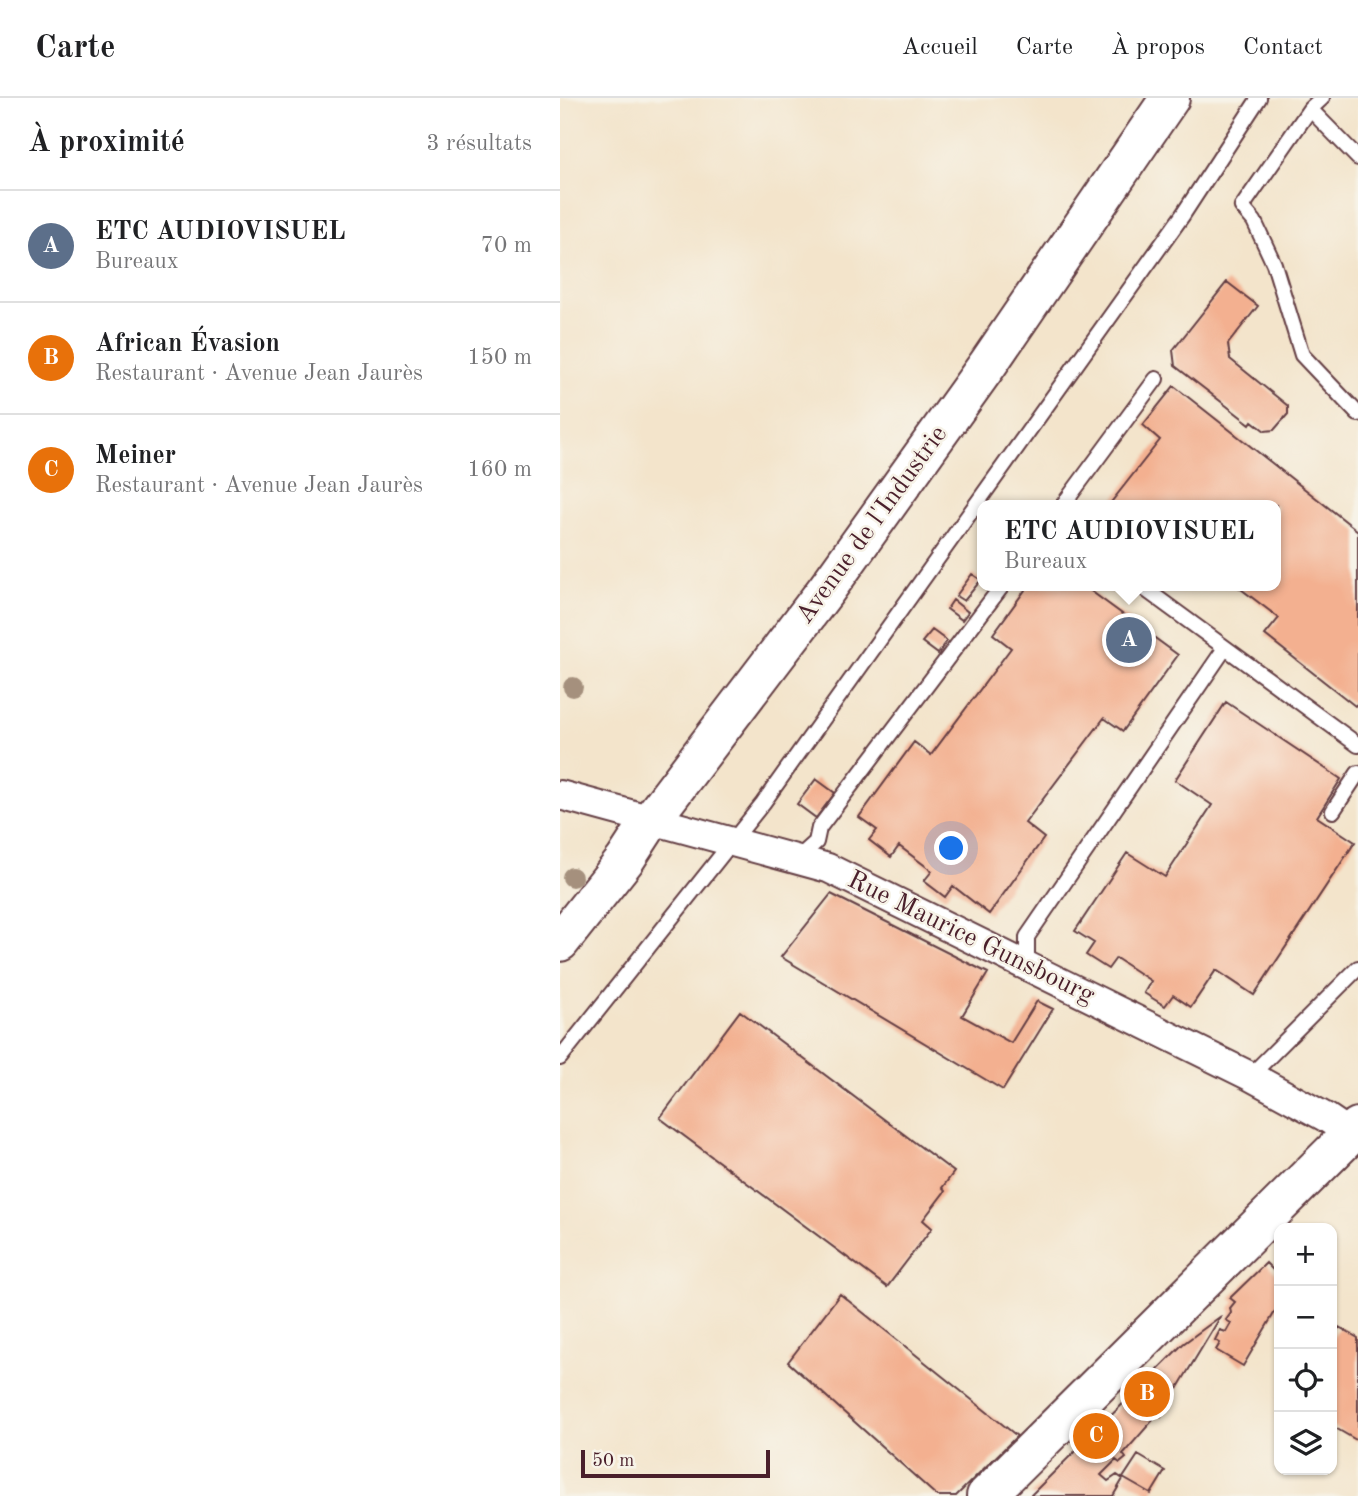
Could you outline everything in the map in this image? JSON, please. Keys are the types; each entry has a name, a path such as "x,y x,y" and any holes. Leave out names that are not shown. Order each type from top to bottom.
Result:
{"main road":[{"name":"Avenue de l'Industrie","path":"565,931 625,860 651,820 826,590 988,363 1170,98"},
{"path":"986,1496 1356,1133"}],"street":[{"name":"Rue Maurice Gunsbourg","path":"560,795 828,868 1250,1076 1356,1133"}],"lane":[{"path":"979,500 1175,226 1259,98"},
{"path":"1322,98 1310,109 1242,207 1254,221 1274,264 1302,355 1358,414"},
{"path":"1310,109 1358,158"},
{"path":"1066,500 1156,379"},
{"path":"560,1058 763,803 977,503"},
{"path":"796,860 816,842 819,828 998,591"},
{"path":"1147,591 1358,745"},
{"path":"1027,966 1027,937 1225,648"},
{"path":"1333,811 1358,773"},
{"path":"1250,1076 1358,968"}],"building":[{"path":"1227,282 1258,306 1228,344 1230,359 1288,406 1288,414 1274,430 1265,431 1252,421 1250,424 1175,366 1173,350"},
{"path":"1174,386 1358,531 1358,703 1355,706 1265,635 1279,618 1244,591 1281,591 1281,500 1113,500 1160,440 1143,425"},
{"path":"972,574 977,577 977,585 964,601 956,596"},
{"path":"1024,591 1091,591 1178,655 1123,731 1104,718 1025,823 1044,838 989,914 953,886 945,897 924,881 932,871 899,846 891,857 869,840 877,830 859,817 914,742 931,755 1011,648 993,634"},
{"path":"953,600 968,612 962,620 947,609"},
{"path":"932,630 947,641 938,654 922,642"},
{"path":"1226,702 1341,779 1317,817 1355,842 1254,995 1216,970 1191,1007 1173,995 1165,1006 1144,993 1151,981 1116,958 1108,969 1086,955 1094,943 1075,931 1127,853 1165,877 1212,805 1175,780"},
{"path":"816,779 835,793 816,818 797,804"},
{"path":"831,894 988,973 962,1016 1011,1043 1037,1001 1053,1009 1003,1090 781,957"},
{"path":"740,1011 954,1172 942,1188 945,1191 923,1220 932,1228 887,1287 660,1118"},
{"path":"1266,1263 1274,1271 1274,1313 1243,1366 1216,1350 1220,1343 1215,1340 1220,1330 1226,1332 1231,1323 1226,1320 1235,1302 1230,1298"},
{"path":"840,1294 1017,1436 956,1496 937,1496 788,1362"},
{"path":"1221,1316 1177,1389 1170,1385 1167,1389 1174,1395 1161,1417 1153,1411 1148,1416 1153,1420 1123,1454 1126,1458 1120,1463 1116,1460 1101,1475 1108,1481 1117,1475 1123,1479 1113,1496 1030,1496 1183,1344"},
{"path":"1339,1327 1358,1338 1358,1441 1337,1429"},
{"path":"1138,1455 1165,1471 1151,1494 1123,1478"}],"place":[{"name":"ETC AUDIOVISUEL","path":"1129,640"},
{"name":"African Évasion","path":"1147,1394"},
{"name":"Meiner","path":"1096,1436"}]}
